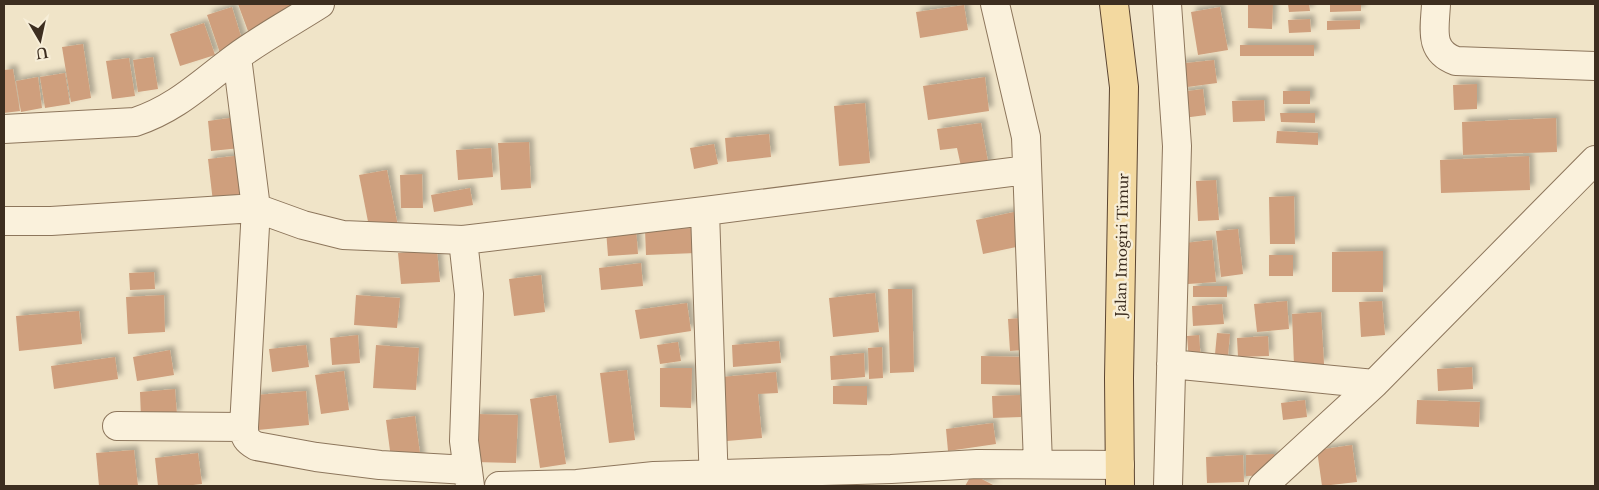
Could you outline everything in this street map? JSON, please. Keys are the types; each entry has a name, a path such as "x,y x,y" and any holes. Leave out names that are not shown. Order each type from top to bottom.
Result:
{"main road":[{"name":"Jalan Imogiri Timur","path":"1114,4 1124,88 1119,378 1120,476"}],"street":[{"path":"4,129 135,122 155,115 175,104 237,57 320,4"},
{"path":"995,4 1026,137 1038,464"},
{"path":"1167,4 1177,146 1168,486"},
{"path":"1436,4 1434,35 1438,49 1447,58 1456,61 1595,66"},
{"path":"237,57 256,208 244,427 244,434 248,441 256,446 498,486 576,484 654,476 714,480 848,478 977,464 1038,464 1120,476"},
{"path":"1263,486 1374,384 1595,160"},
{"path":"4,221 60,220 256,208 303,225 343,235 463,240 705,212 1027,170"},
{"path":"705,212 714,480"},
{"path":"463,240 469,294 464,441 469,480"},
{"path":"1171,364 1374,384"},
{"path":"117,426 244,427"}],"building":[{"path":"238,4 304,4 306,10 248,31"},
{"path":"1248,4 1273,4 1272,29 1248,28"},
{"path":"1288,4 1309,4 1310,11 1289,12"},
{"path":"1330,4 1361,4 1361,11 1330,12"},
{"path":"964,5 968,30 920,38 916,12"},
{"path":"232,7 244,46 220,53 207,15"},
{"path":"1220,7 1228,50 1198,55 1191,12"},
{"path":"1310,19 1311,32 1289,33 1288,20"},
{"path":"1360,20 1360,29 1327,30 1327,21"},
{"path":"204,23 215,55 180,66 170,34"},
{"path":"83,44 91,98 71,102 62,47"},
{"path":"1240,45 1314,45 1314,56 1240,56"},
{"path":"153,57 158,89 138,92 133,60"},
{"path":"129,58 135,96 112,99 106,61"},
{"path":"1214,60 1217,83 1180,88 1177,64"},
{"path":"13,69 20,111 4,113 4,70"},
{"path":"65,73 70,104 45,108 40,77"},
{"path":"38,77 42,108 21,112 16,81"},
{"path":"985,77 989,111 928,120 923,86"},
{"path":"1477,84 1477,109 1454,110 1453,85"},
{"path":"1203,89 1206,115 1183,118 1180,92"},
{"path":"1283,91 1310,91 1310,104 1283,104"},
{"path":"1264,100 1265,121 1233,122 1232,101"},
{"path":"865,103 870,163 839,166 834,106"},
{"path":"1280,113 1315,113 1315,123 1281,122"},
{"path":"237,117 241,148 211,151 208,121"},
{"path":"1556,118 1557,152 1463,155 1462,122"},
{"path":"981,123 989,167 962,171 957,148 940,150 937,129"},
{"path":"1277,131 1318,133 1318,145 1276,143"},
{"path":"769,134 771,157 727,162 725,138"},
{"path":"529,142 531,188 501,190 498,143"},
{"path":"714,144 718,164 694,169 690,148"},
{"path":"491,148 493,177 458,180 456,150"},
{"path":"243,155 248,198 213,202 208,159"},
{"path":"1529,156 1530,190 1441,193 1440,160"},
{"path":"387,170 398,226 370,232 359,175"},
{"path":"422,174 423,208 401,208 400,175"},
{"path":"1216,180 1219,220 1198,221 1196,181"},
{"path":"470,188 473,205 434,212 431,195"},
{"path":"1294,196 1295,244 1270,244 1269,197"},
{"path":"1014,212 1021,246 983,254 976,220"},
{"path":"636,228 638,254 608,256 606,230"},
{"path":"695,228 696,253 646,255 645,230"},
{"path":"1238,229 1243,274 1221,277 1216,231"},
{"path":"1212,240 1216,282 1188,284 1184,243"},
{"path":"437,250 440,282 401,284 398,253"},
{"path":"1383,251 1383,292 1332,292 1332,252"},
{"path":"1269,255 1293,255 1293,276 1269,276"},
{"path":"641,263 643,286 601,290 599,268"},
{"path":"154,272 155,289 130,290 129,273"},
{"path":"541,275 545,312 514,316 509,279"},
{"path":"1193,286 1227,286 1227,297 1193,297"},
{"path":"888,289 912,289 914,372 890,373"},
{"path":"875,293 879,332 833,337 829,298"},
{"path":"164,295 165,332 128,334 126,297"},
{"path":"356,295 400,298 397,328 354,325"},
{"path":"1287,301 1289,329 1257,332 1254,304"},
{"path":"1382,301 1385,335 1361,337 1359,302"},
{"path":"687,303 691,331 640,339 635,310"},
{"path":"1222,304 1224,324 1193,326 1192,306"},
{"path":"79,311 82,344 19,351 16,316"},
{"path":"1321,312 1324,364 1294,365 1292,314"},
{"path":"1022,318 1024,350 1010,351 1008,319"},
{"path":"1217,333 1230,334 1227,366 1214,365"},
{"path":"358,335 360,363 332,365 330,338"},
{"path":"1199,335 1201,361 1189,362 1187,336"},
{"path":"1268,336 1269,356 1238,357 1237,338"},
{"path":"779,341 781,363 733,367 732,345"},
{"path":"678,342 681,361 660,364 657,345"},
{"path":"306,345 309,367 272,372 269,349"},
{"path":"376,345 419,348 416,390 373,388"},
{"path":"882,347 883,378 869,379 868,348"},
{"path":"170,350 174,375 137,381 133,357"},
{"path":"864,353 865,377 831,380 830,356"},
{"path":"981,356 1027,357 1027,385 981,384"},
{"path":"115,357 118,379 54,389 51,366"},
{"path":"1472,367 1473,389 1438,391 1437,369"},
{"path":"660,368 692,368 691,408 660,407"},
{"path":"627,370 635,440 609,443 600,373"},
{"path":"344,371 349,410 321,414 315,375"},
{"path":"776,372 778,393 758,394 762,438 727,441 721,377"},
{"path":"833,386 867,386 867,405 833,404"},
{"path":"175,389 177,415 141,418 140,392"},
{"path":"306,391 309,425 258,430 255,395"},
{"path":"556,395 566,464 540,468 530,399"},
{"path":"1020,395 1021,417 993,418 992,396"},
{"path":"1305,400 1307,417 1283,420 1281,403"},
{"path":"1417,400 1480,402 1479,427 1416,424"},
{"path":"476,414 518,415 516,463 474,462"},
{"path":"415,416 421,461 392,466 386,420"},
{"path":"993,423 996,444 948,451 946,429"},
{"path":"1352,445 1357,482 1322,486 1317,450"},
{"path":"134,450 138,486 99,486 96,453"},
{"path":"198,453 202,484 158,486 155,458"},
{"path":"1274,454 1275,475 1246,476 1246,455"},
{"path":"1243,455 1244,482 1207,483 1206,457"},
{"path":"972,474 995,486 965,486"}]}
